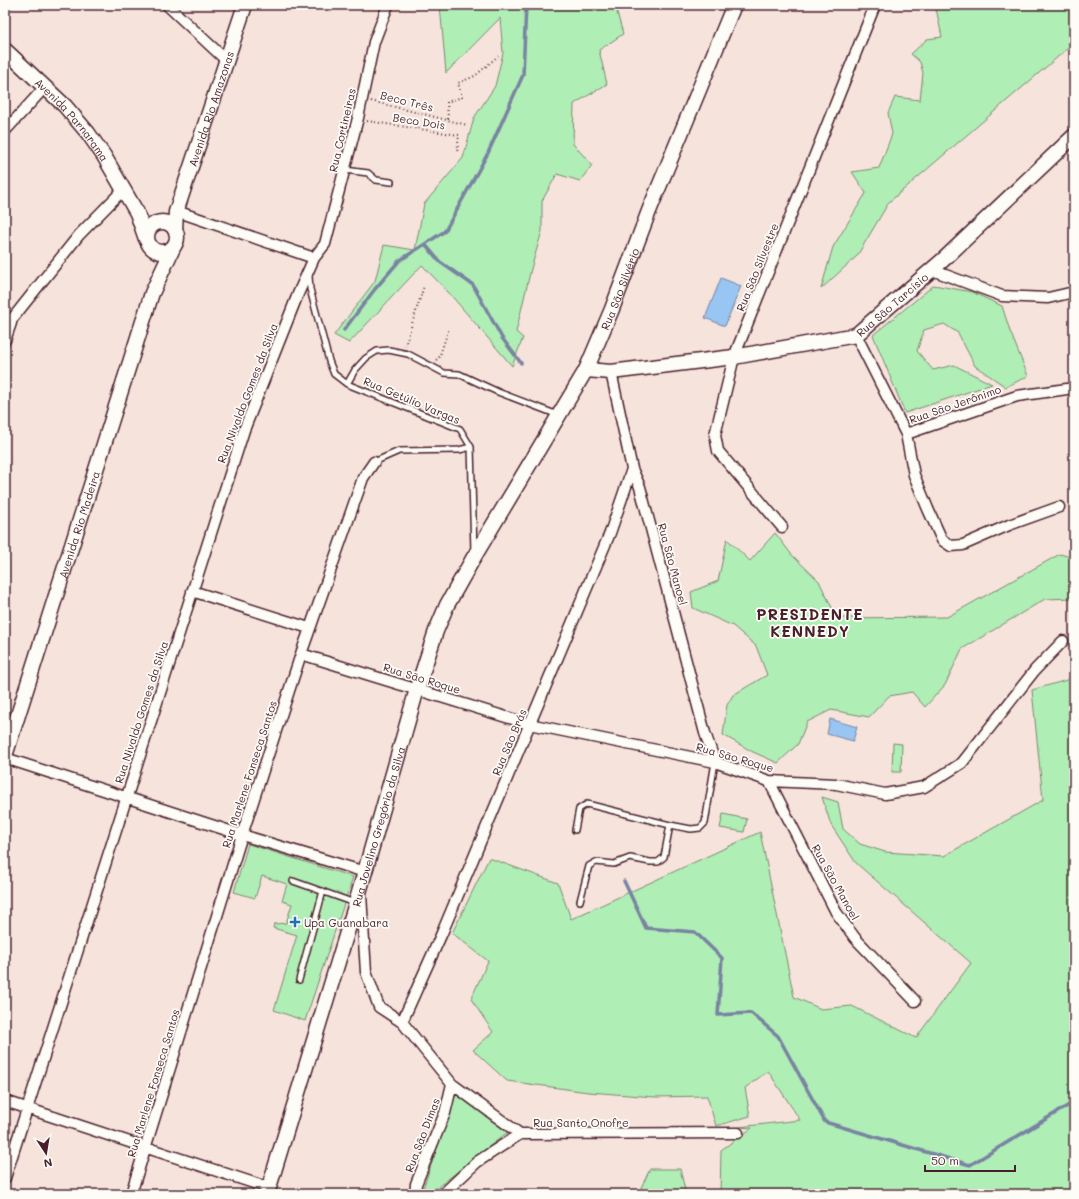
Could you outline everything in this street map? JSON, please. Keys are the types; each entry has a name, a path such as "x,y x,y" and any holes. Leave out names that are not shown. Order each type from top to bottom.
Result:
{"street":[{"path":"167,5 227,61"},
{"name":"Avenida Rio Amazonas","path":"175,230 176,211 245,5"},
{"name":"Rua Cortineiras","path":"314,258 325,244 358,118 374,42 388,5"},
{"name":"Rua São Silvério","path":"474,557 586,370 612,309 649,211 734,5"},
{"name":"Rua São Silvestre","path":"782,527 718,451 716,435 734,357 875,5"},
{"name":"Avenida Parnarama","path":"5,50 65,106 88,133 104,156 126,194 139,218 148,243"},
{"path":"5,131 45,87"},
{"name":"Rua São Tarcísio","path":"586,370 611,372 734,357 856,335 932,270 1074,136"},
{"path":"5,340 8,324 79,235 126,194"},
{"name":"Avenida Parnarama","path":"126,194 148,218 159,222"},
{"path":"159,222 169,224 175,230 177,239 172,248 168,251 159,252 148,243 149,228 159,222 169,218 176,211 314,258"},
{"name":"Avenida Rio Madeira","path":"148,243 155,268 152,293"},
{"name":"Avenida Rio Madeira","path":"5,757 152,293 172,248"},
{"name":"Rua Nivaldo Gomes da Silva","path":"5,1178 244,430 298,294 314,258"},
{"path":"932,270 1002,296 1048,298 1074,292"},
{"name":"Rua São Jerônimo","path":"856,335 906,434 1016,396 1074,388"},
{"name":"Rua São Manoel","path":"611,372 632,468 640,487 705,733 715,762"},
{"path":"906,434 914,475 942,540 951,546 962,545 1009,525 1059,507"},
{"name":"Rua Marlene Fonseca Santos","path":"131,1194 242,835 309,628 363,478 374,462"},
{"name":"Rua São Brás","path":"402,1022 445,926 610,533 632,468"},
{"name":"Rua Jovelino Gregório da Silva","path":"268,1191 356,903 417,690 436,631 447,605 474,557"},
{"path":"192,591 309,628"},
{"name":"Rua São Roque","path":"301,654 529,724 715,762 768,781 836,784 885,794 924,787 962,763 1035,670 1063,641"},
{"path":"5,757 242,835 365,872"},
{"name":"Rua São Manoel","path":"768,781 836,912 855,938 915,1002"},
{"name":"Rua Santo Onofre","path":"360,889 366,972 379,1007 402,1022 452,1084 520,1134 738,1133"},
{"name":"Rua São Dimas","path":"414,1194 416,1184 445,1113 452,1084"},
{"path":"5,1101 268,1191"},
{"path":"442,1194 477,1162 520,1134"}],"lane":[{"path":"345,170 368,173 376,180 391,182"},
{"name":"Rua Getúlio Vargas","path":"308,273 310,289 334,374 347,384 460,429 471,447 474,557"},
{"path":"347,384 355,370 366,358 377,351 389,350 408,354 444,373 459,374 498,392 559,416"},
{"name":"Rua Marlene Fonseca Santos","path":"374,462 399,451 459,450 471,447"},
{"path":"575,830 579,809 587,804 670,825 691,829 700,828 705,823 715,762"},
{"path":"580,901 589,866 596,862 614,864 630,858 658,862 664,857 670,825"},
{"path":"293,881 356,903"},
{"path":"299,980 323,891"}],"path":[{"name":"Beco Três","path":"448,119 447,102 462,97 458,84 475,76 498,56"},
{"name":"Beco Três","path":"362,98 467,125"},
{"name":"Beco Dois","path":"358,118 459,135 457,153"},
{"path":"403,353 424,286"},
{"path":"429,366 439,358 449,328"}],"green space":[{"path":"440,5 615,5 623,34 599,50 607,84 574,104 573,144 592,165 580,181 557,174 542,201 542,231 516,332 523,338 512,366 449,293 422,265 349,343 334,335 375,281 384,245 415,250 424,204 463,158 474,118 495,86 503,53 500,18 446,73"},
{"path":"934,5 1074,5 1074,43 889,202 857,256 821,289 833,247 866,193 852,172 879,168 892,134 888,113 895,97 920,100 923,73 920,62 911,54 927,39 942,37"},
{"path":"934,285 972,292 1002,306 1010,331 1028,376 1006,387 975,366 958,333 944,324 924,330 917,351 933,370 954,365 992,384 905,413 873,335"},
{"path":"775,533 792,555 819,581 837,618 947,617 1060,554 1074,558 1074,598 1045,599 962,649 945,685 925,707 912,692 889,696 869,717 831,710 807,722 798,744 778,763 753,752 723,735 727,705 733,695 767,675 756,646 733,626 693,608 691,592 718,581 727,539 750,561"},
{"path":"1074,678 1074,1194 720,1194 721,1150 752,1128 739,1127 800,1120 768,1071 745,1088 750,1116 716,1126 707,1096 655,1097 588,1092 507,1081 473,1050 493,1032 471,999 488,961 452,933 489,858 558,883 571,919 760,832 794,997 821,1009 852,1006 916,1038 971,963 856,863 831,825 822,797 838,802 843,829 860,844 885,852 944,856 1043,800 1032,690"},
{"path":"893,743 902,744 901,772 892,772"},
{"path":"723,814 747,819 744,832 720,828"},
{"path":"248,844 353,877 305,1021 274,1010 297,935 273,928 274,924 286,923 292,904 282,901 287,884 262,876 255,898 234,892"},
{"path":"458,1088 513,1128 429,1194 421,1194"},
{"path":"650,1169 680,1169 686,1194 638,1194"}],"water":[{"path":"721,278 741,286 725,326 705,318"},
{"path":"830,719 857,727 853,741 827,734"}],"waterway":[{"path":"344,330 375,289 399,261 445,231 488,153 523,75 526,5"},
{"path":"425,244 440,262 473,285 502,338 521,363"},
{"path":"624,881 646,928 695,932 722,958 718,1015 751,1013 778,1036 825,1122 970,1165 1074,1102"}],"place":[{"name":"Upa Guanabara","path":"295,922"}],"district":[{"name":"PRESIDENTE KENNEDY","path":"810,622"}]}
